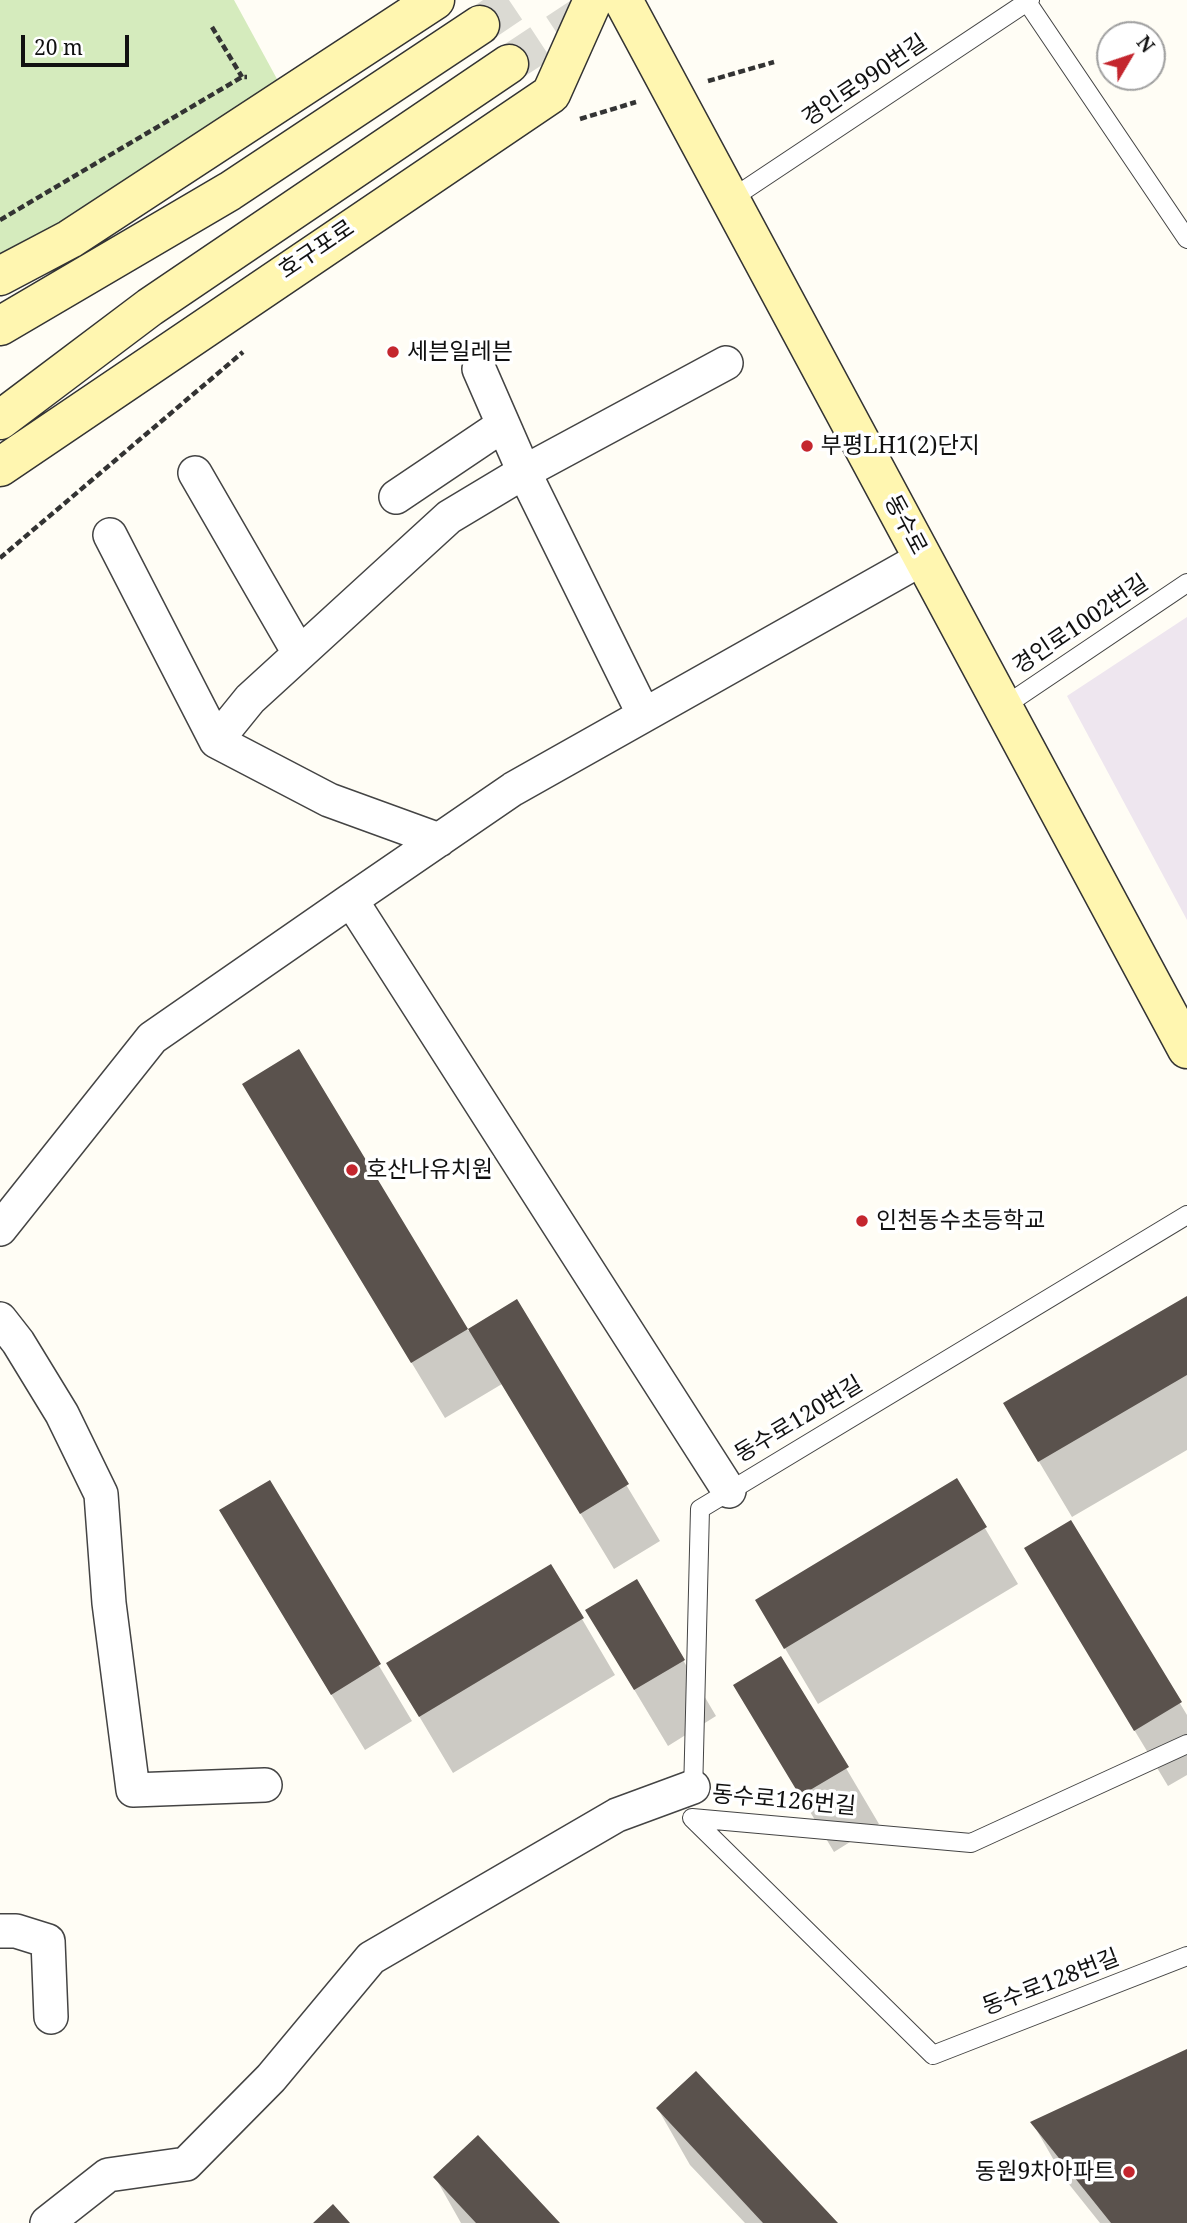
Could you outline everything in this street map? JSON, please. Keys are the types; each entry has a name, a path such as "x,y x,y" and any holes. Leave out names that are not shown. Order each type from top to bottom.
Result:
{"main road":[{"path":"0,276 70,239 435,0"},
{"name":"호구포로","path":"0,467 551,94 593,0"},
{"name":"동수로","path":"623,0 1187,1049"},
{"path":"0,326 230,191 480,25"},
{"name":"호구포로","path":"0,419 149,307 509,64"}],"street":[{"path":"216,741 250,699 449,517 524,472 726,363"},
{"path":"479,369 524,472 644,715"},
{"path":"396,497 503,425"},
{"path":"195,473 299,653"},
{"path":"110,535 216,741 329,800 439,840"},
{"path":"0,1229 152,1038 513,789 923,558"},
{"path":"351,900 730,1491"},
{"path":"0,1319 18,1342 62,1414 101,1494 109,1603 133,1790 265,1785"},
{"path":"47,2223 108,2175 186,2164 271,2078 371,1958 617,1815 693,1802"},
{"path":"0,1931 16,1931 48,1941 51,2017"}],"lane":[{"name":"경인로990번길","path":"731,200 1029,1 1187,239"},
{"name":"경인로1002번길","path":"1003,707 1187,583"},
{"name":"동수로120번길","path":"693,1802 701,1509 1187,1215"},
{"name":"동수로126번길","path":"693,1802 971,1843 1187,1744"},
{"name":"동수로126번길","path":"693,1802 933,2055"},
{"name":"동수로128번길","path":"933,2055 1187,1956"}],"path":[{"path":"212,27 242,77"},
{"path":"697,84 774,62"},
{"path":"570,122 646,99"},
{"path":"0,558 248,347"}],"shaded area":[{"path":"1187,617 1187,920 1067,696"}],"green space":[{"path":"0,0 234,0 283,90 0,261"}],"building":[{"path":"299,1049 468,1329 411,1363 242,1084"},
{"path":"1187,1296 1187,1375 1038,1462 1003,1403"},
{"path":"517,1299 629,1484 580,1514 468,1329"},
{"path":"957,1478 987,1527 784,1649 755,1600"},
{"path":"270,1480 381,1664 331,1695 219,1510"},
{"path":"1071,1520 1182,1702 1134,1731 1024,1548"},
{"path":"551,1564 584,1618 419,1717 386,1663"},
{"path":"637,1579 685,1660 634,1690 585,1610"},
{"path":"781,1656 849,1767 800,1796 733,1685"},
{"name":"동원9차아파트","path":"1187,2049 1187,2223 1111,2223 1030,2122"},
{"path":"696,2071 838,2223 763,2223 656,2108"},
{"path":"478,2135 560,2223 476,2223 433,2177"},
{"path":"333,2204 350,2223 313,2223"}],"tunnel":[{"path":"480,25 517,0"},
{"path":"509,64 600,4"}],"place":[{"name":"세븐일레븐","path":"393,352"},
{"name":"부평LH1(2)단지","path":"807,446"},
{"name":"호산나유치원","path":"352,1170"},
{"name":"인천동수초등학교","path":"862,1221"},
{"name":"동원9차아파트","path":"1129,2172"}]}
